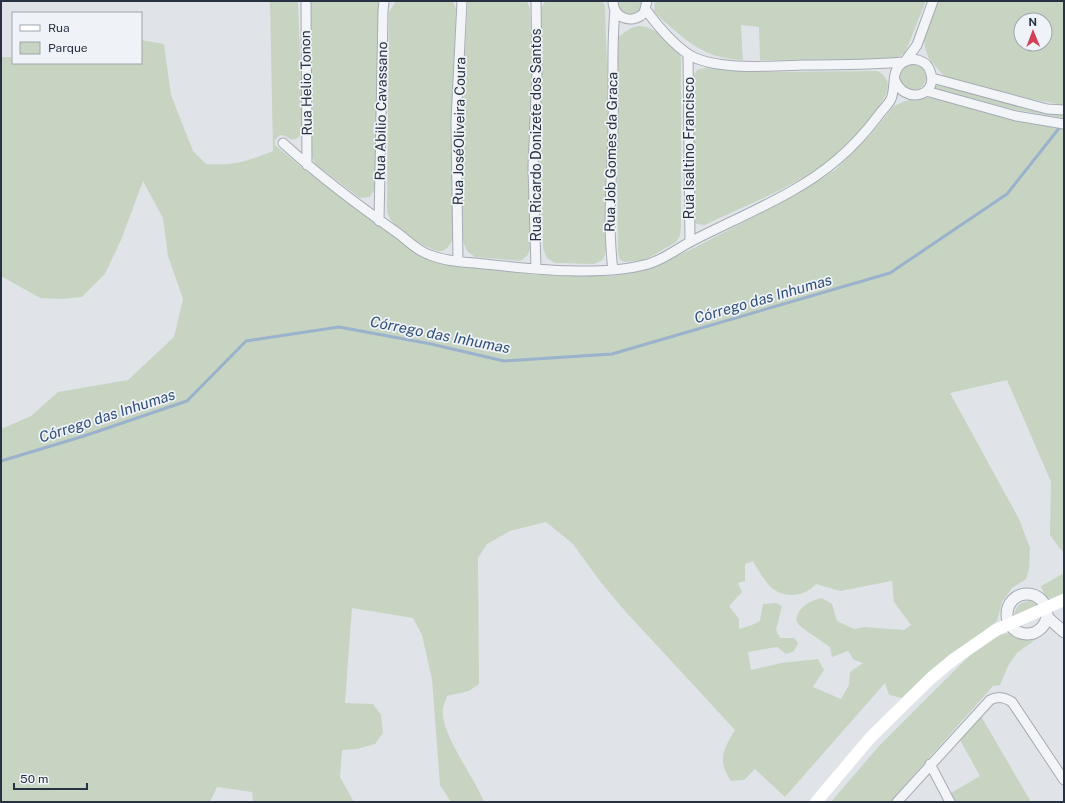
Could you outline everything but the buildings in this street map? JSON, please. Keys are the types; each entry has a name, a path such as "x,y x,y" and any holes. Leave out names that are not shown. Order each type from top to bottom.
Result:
{"main road":[{"path":"816,802 870,738 916,693 954,659 996,630 1050,609"}],"street":[{"name":"Rua Helio Tonon","path":"306,1 307,165"},
{"name":"Rua Abilio Cavassano","path":"379,221 384,1"},
{"name":"Rua JoséOliveira Coura","path":"458,261 456,121 462,1"},
{"name":"Rua Ricardo Donizete dos Santos","path":"536,1 537,73 534,166 536,269"},
{"path":"283,143 307,165 379,221 429,255 458,261 536,269 612,270 649,264 790,192 831,166 866,132 891,98 896,70 917,45 933,1"},
{"path":"614,6 621,17 632,20 645,9 656,24 688,54 705,61 728,65 877,65 912,59 924,62"},
{"name":"Rua Job Gomes da Graca","path":"612,270 610,250 613,129 612,34 614,6"},
{"name":"Rua Job Gomes da Graca","path":"612,34 621,17"},
{"path":"891,98 918,95 926,91 932,78 928,66 924,62 917,45"},
{"name":"Rua Isaltino Francisco","path":"688,54 690,242"},
{"path":"877,65 895,78 898,87 903,93 910,96"},
{"path":"932,78 1047,109 1064,110"},
{"path":"926,91 1016,116 1064,124"},
{"path":"1050,609 1030,634 1011,624 1008,609 1012,602 1018,597 1026,594 1034,596 1050,609 1064,633"},
{"path":"897,802 930,764 990,700 996,697 1005,698 1012,702 1064,780"},
{"path":"930,764 950,802"}],"green space":[{"path":"270,1 298,1 303,133 293,140 280,135 275,140 275,145 306,171 378,225 428,258 458,266 537,275 613,276 651,268 694,248 793,196 835,170 871,134 894,106 905,101 919,98 933,98 1030,123 1064,128 1064,552 1050,535 1051,482 1007,380 950,393 1019,519 1030,548 1029,570 1026,579 1012,588 1002,602 997,621 927,674 902,698 889,695 885,683 785,797 755,769 744,780 731,781 724,767 723,755 727,743 735,730 625,611 599,580 573,544 546,522 510,531 487,544 478,558 479,684 469,691 447,696 443,708 443,718 446,729 484,802 451,802 440,785 432,679 422,635 413,618 352,608 345,703 373,704 381,715 383,733 375,744 357,749 342,750 340,777 354,802 253,802 252,792 217,787 210,802 1,802 1,429 31,416 58,392 128,380 174,337 183,299 168,256 163,218 143,181 121,240 105,274 82,297 61,299 40,298 1,276 1,57 12,57 12,64 142,64 142,40 164,44 171,95 193,151 206,164 224,164 256,158 273,151","holes":["753,561 762,576 773,589 790,595 796,595 807,591 816,584 840,591 892,581 894,602 911,625 904,630 864,627 854,629 837,621 832,604 822,598 813,601 802,608 797,615 796,620 799,625 830,647 832,657 848,651 854,660 863,663 850,672 849,685 841,699 813,687 824,670 818,659 781,663 751,670 748,652 777,647 786,654 794,651 798,643 794,638 780,638 776,630 782,606 776,603 763,604 760,621 739,629 739,619 729,606 742,592 738,583 745,581 745,564"]},
{"path":"311,1 380,1 375,189 370,197 360,198 315,164 312,156"},
{"path":"396,1 453,1 456,9 451,120 454,237 448,247 442,251 431,249 404,233 392,222 387,212 389,12"},
{"path":"468,1 527,1 530,9 532,74 529,166 531,247 527,256 520,261 475,257 467,251 463,241 461,123"},
{"path":"545,1 602,1 605,6 609,128 606,250 603,260 594,264 555,263 547,258 543,248 539,167 542,74 541,9"},
{"path":"617,1 644,1 640,12 631,15 622,11"},
{"path":"655,1 925,1 925,3 905,53 895,59 760,60 759,27 741,25 743,60 717,56 706,52 686,40 657,15 654,11"},
{"path":"939,1 1064,1 1064,105 1013,96 944,76 929,59 925,48 924,38"},
{"path":"639,26 657,32 668,41 681,57 681,226 680,236 676,242 645,260 623,262 619,258 618,252 616,46 618,37 631,28"},
{"path":"913,64 922,68 926,77 922,86 913,90 904,86 900,77 904,68"},
{"path":"708,67 750,72 877,71 886,78 888,87 885,97 873,114 849,143 835,156 813,172 783,189 705,225 697,224 694,220 693,77 697,70"},
{"path":"937,85 1064,114 1064,118 1017,110 937,90 935,88"},
{"path":"1064,573 1064,593 1050,599 1046,598 1041,586"},
{"path":"1030,601 1038,605 1014,616 1016,610 1023,602"},
{"path":"1011,633 1032,636 1043,634 1017,653 1008,666 1000,685 993,686 890,802 831,802 879,746 980,646 1002,634"},
{"path":"981,716 1031,802 956,802 951,793 980,776 960,740"}],"waterway":[{"name":"Córrego das Inhumas","path":"1,461 84,436 187,401 246,341 339,327 431,344 504,361 612,354 890,273 1007,194 1060,127"}]}
